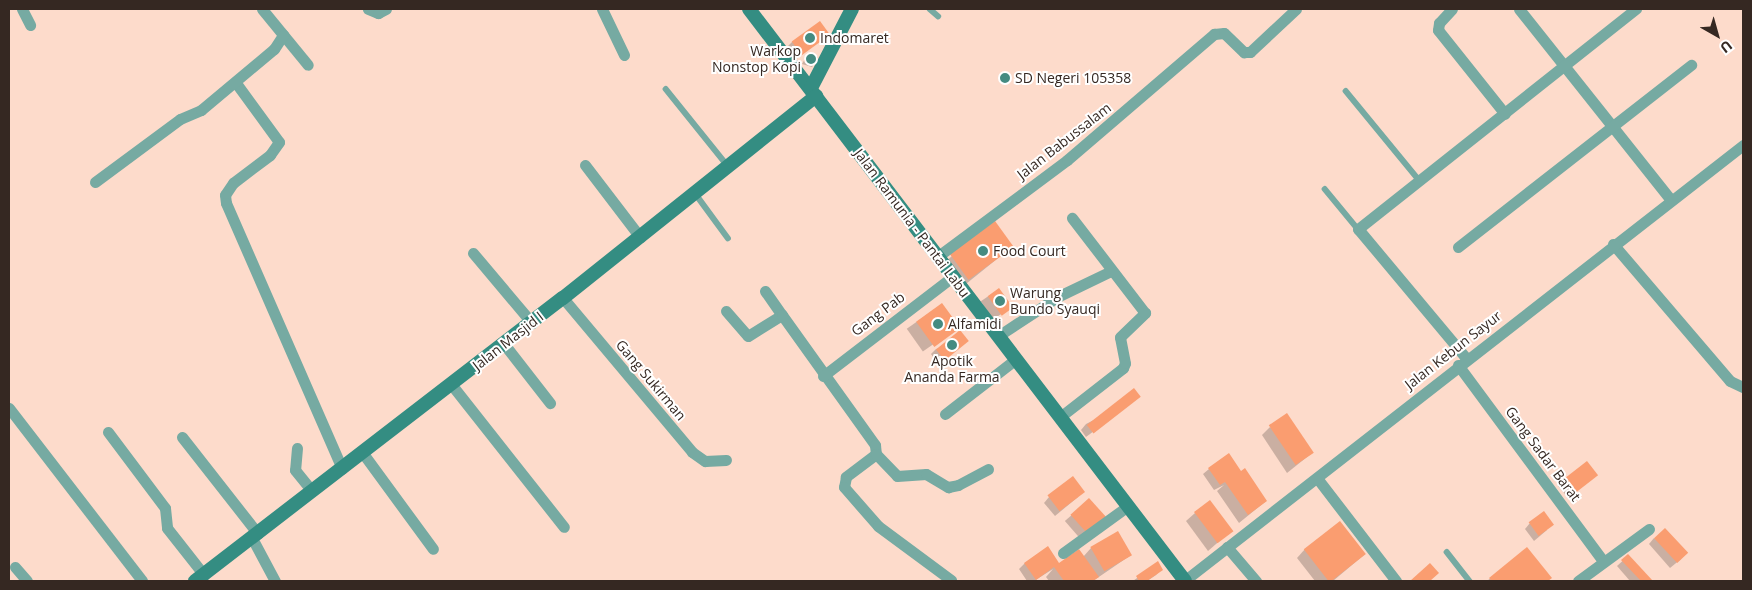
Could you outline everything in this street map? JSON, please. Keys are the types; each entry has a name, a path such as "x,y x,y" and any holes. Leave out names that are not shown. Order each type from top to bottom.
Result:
{"main road":[{"name":"Jalan Ramunia - Pantai Labu","path":"749,9 1184,581"},
{"path":"814,92 852,9"},
{"name":"Jalan Masjid I","path":"199,579 504,344 695,193 730,168 814,92"}],"street":[{"path":"22,9 30,25"},
{"path":"262,9 308,65"},
{"path":"368,9 378,13 386,9"},
{"path":"602,9 624,54"},
{"name":"Jalan Babussalam","path":"937,257 1067,160 1214,34 1224,33 1244,52 1250,52 1296,9"},
{"path":"1452,9 1439,23 1438,30 1505,114"},
{"path":"1519,9 1567,66 1671,200"},
{"path":"1358,229 1567,66 1628,11"},
{"path":"95,182 180,119 201,110 274,49 283,36"},
{"path":"1458,247 1691,65"},
{"path":"236,82 279,142 270,155 233,183 225,196 226,203 342,468"},
{"name":"Jalan Kebun Sayur","path":"1184,581 1613,244 1743,145"},
{"path":"585,165 640,237"},
{"path":"1060,417 1123,368 1125,363 1120,337 1145,313 1072,218"},
{"name":"Gang Sadar Barat","path":"1358,229 1462,362 1603,561"},
{"path":"1613,244 1730,381 1743,387"},
{"path":"473,253 532,322"},
{"path":"998,336 1059,296 1111,271"},
{"name":"Gang Pab","path":"823,376 952,277"},
{"path":"765,292 823,376 875,446 876,454 897,476 926,474 948,487 958,485 988,469"},
{"name":"Gang Sukirman","path":"563,298 692,452 706,461 726,460"},
{"path":"726,311 743,333 750,336 782,314"},
{"path":"504,344 550,403"},
{"path":"945,414 1016,359"},
{"path":"452,384 564,527"},
{"path":"9,408 142,581"},
{"path":"108,432 165,508 167,528 199,579"},
{"path":"182,437 255,536 275,581"},
{"path":"297,448 295,470 312,491"},
{"path":"362,452 433,549"},
{"path":"876,454 846,477 844,487 878,526 951,580"},
{"path":"1317,478 1396,581"},
{"path":"1063,553 1128,506"},
{"path":"1578,581 1649,529"},
{"path":"1227,547 1256,581"},
{"path":"15,567 27,581"}],"lane":[{"path":"930,9 938,16"},
{"path":"666,89 730,168"},
{"path":"1346,91 1419,180"},
{"path":"1325,189 1358,229"},
{"path":"695,193 728,238"},
{"path":"1448,552 1470,581"}],"building":[{"name":"Indomaret","path":"820,21 830,35 802,55 792,42"},
{"name":"Warkop Nonstop Kopi","path":"807,53 818,57 815,66 804,61"},
{"name":"Food Court","path":"995,221 1014,247 969,280 950,254"},
{"name":"Warung Bundo Syauqi","path":"999,288 1013,307 1002,316 988,296"},
{"name":"Alfamidi","path":"942,303 960,328 934,347 916,322"},
{"name":"Apotik Ananda Farma","path":"960,330 969,341 945,360 936,350"},
{"path":"1134,388 1141,397 1093,434 1087,425"},
{"path":"1287,413 1314,453 1296,465 1269,425"},
{"path":"1229,453 1241,471 1245,468 1267,501 1248,515 1225,482 1220,485 1208,468"},
{"path":"1587,461 1598,475 1574,494 1563,480"},
{"path":"1073,476 1085,492 1059,511 1047,495"},
{"path":"1089,498 1106,517 1087,533 1070,515"},
{"path":"1210,500 1233,531 1217,543 1194,512"},
{"path":"1544,511 1554,525 1539,536 1529,522"},
{"path":"1340,521 1366,554 1331,581 1329,581 1304,549"},
{"path":"1665,528 1688,553 1677,563 1654,538"},
{"path":"1118,531 1132,555 1104,571 1090,547"},
{"path":"1048,546 1059,563 1079,549 1099,577 1093,581 1064,581 1054,567 1036,580 1024,563"},
{"path":"1527,547 1552,578 1548,581 1492,581 1489,578"},
{"path":"1628,554 1653,581 1641,581 1621,560"},
{"path":"1158,561 1163,570 1147,581 1139,581 1136,576"},
{"path":"1430,563 1439,573 1430,581 1410,581"}],"place":[{"name":"Indomaret","path":"810,38"},
{"name":"Warkop Nonstop Kopi","path":"811,59"},
{"name":"SD Negeri 105358","path":"1005,78"},
{"name":"Food Court","path":"983,251"},
{"name":"Warung Bundo Syauqi","path":"1000,301"},
{"name":"Alfamidi","path":"938,324"},
{"name":"Apotik Ananda Farma","path":"952,345"}]}
